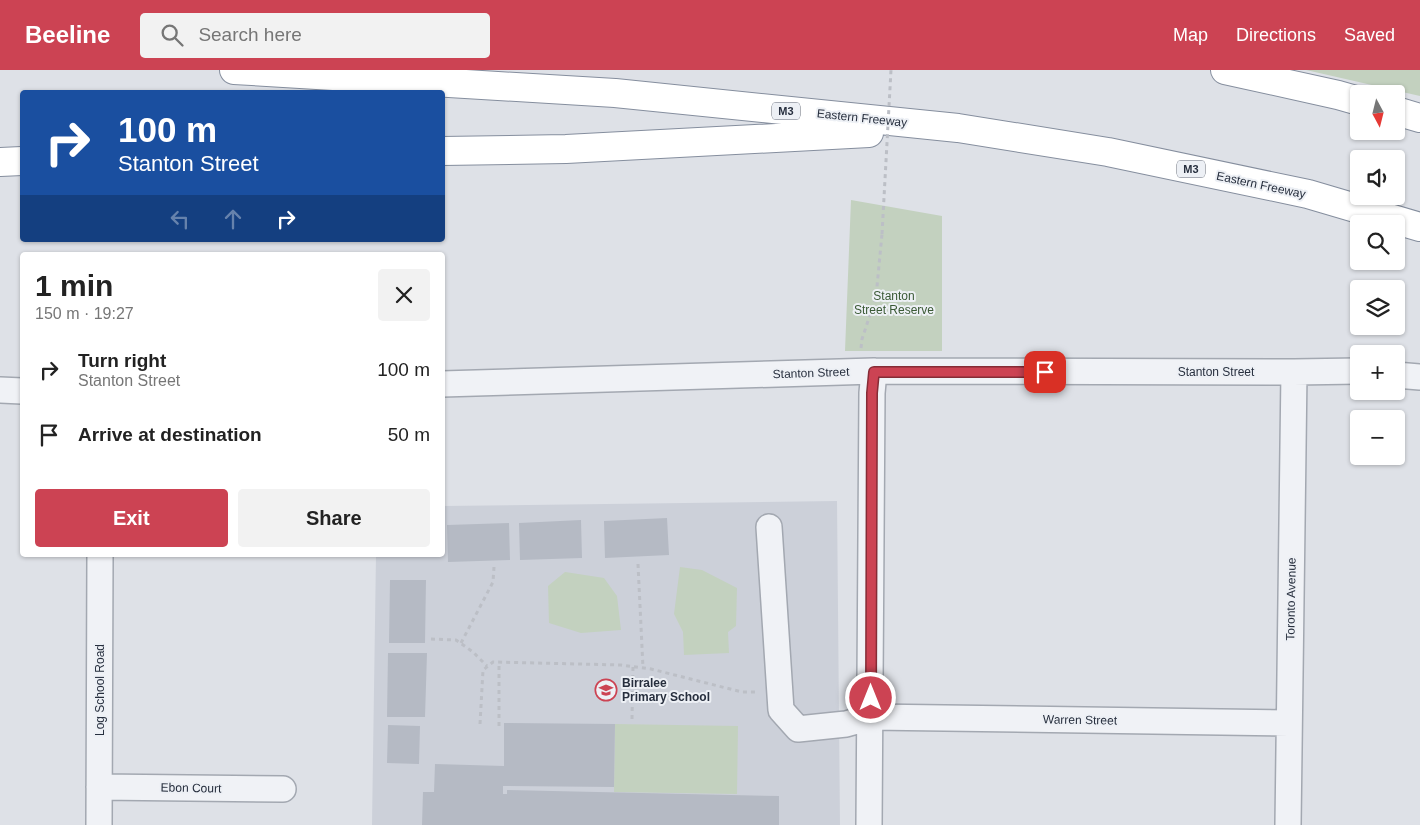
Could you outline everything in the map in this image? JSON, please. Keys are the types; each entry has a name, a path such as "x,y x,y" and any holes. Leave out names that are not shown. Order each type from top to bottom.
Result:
{"highway":[{"name":"Eastern Freeway","path":"234,70 615,93 958,128 1108,152 1308,194 1420,227"},
{"path":"1225,70 1348,98"},
{"path":"1250,70 1348,98"},
{"path":"1405,114 1420,118"},
{"path":"445,151 566,148 958,128"},
{"path":"0,162 20,161"}],"street":[{"name":"Stanton Street","path":"445,384 874,372 1350,371"},
{"path":"869,825 872,393 874,372"},
{"name":"Toronto Avenue","path":"1288,825 1294,372"},
{"path":"1405,376 1420,377"},
{"path":"0,390 20,391"},
{"path":"769,527 780,693"},
{"name":"Log School Road","path":"99,825 100,557"},
{"name":"Warren Street","path":"780,693 781,710 798,729 846,724 871,717 1289,723"},
{"name":"Ebon Court","path":"99,786 282,789"}],"path":[{"path":"861,349 862,339 876,298 882,234 892,70"},
{"path":"638,564 643,668"},
{"path":"461,643 493,582 494,567"},
{"path":"431,639 456,640 473,652 487,666"},
{"path":"480,724 483,670 493,662 634,666 742,692 780,693"},
{"path":"499,662 499,726"},
{"path":"632,719 634,666"}],"shaded area":[{"name":"Birralee Primary School","path":"837,501 840,825 372,825 376,557 445,557 445,506"}],"green space":[{"path":"1306,70 1420,70 1420,96 1405,93 1405,85 1372,85"},
{"name":"Stanton Street Reserve","path":"851,200 942,216 942,351 845,351"},
{"path":"680,567 702,570 737,588 736,626 728,632 729,653 684,655 683,632 674,614"},
{"path":"565,572 604,578 617,596 621,630 581,633 549,623 548,586"},
{"path":"615,724 738,726 737,794 614,792"}],"building":[{"path":"667,518 669,555 605,558 604,521"},
{"path":"581,520 582,558 520,560 519,523"},
{"path":"509,523 510,560 448,562 447,525"},
{"path":"390,580 426,580 425,643 389,643"},
{"path":"388,653 427,653 425,717 387,717"},
{"path":"504,723 615,724 614,787 503,786 503,794 507,794 507,790 779,796 779,825 422,825 423,792 434,792 435,764 504,766"},
{"path":"388,725 420,726 419,764 387,763"}],"place":[{"name":"Birralee Primary School","path":"606,690"}],"route":[{"path":"871,698 872,393 874,372 1045,372"}]}
